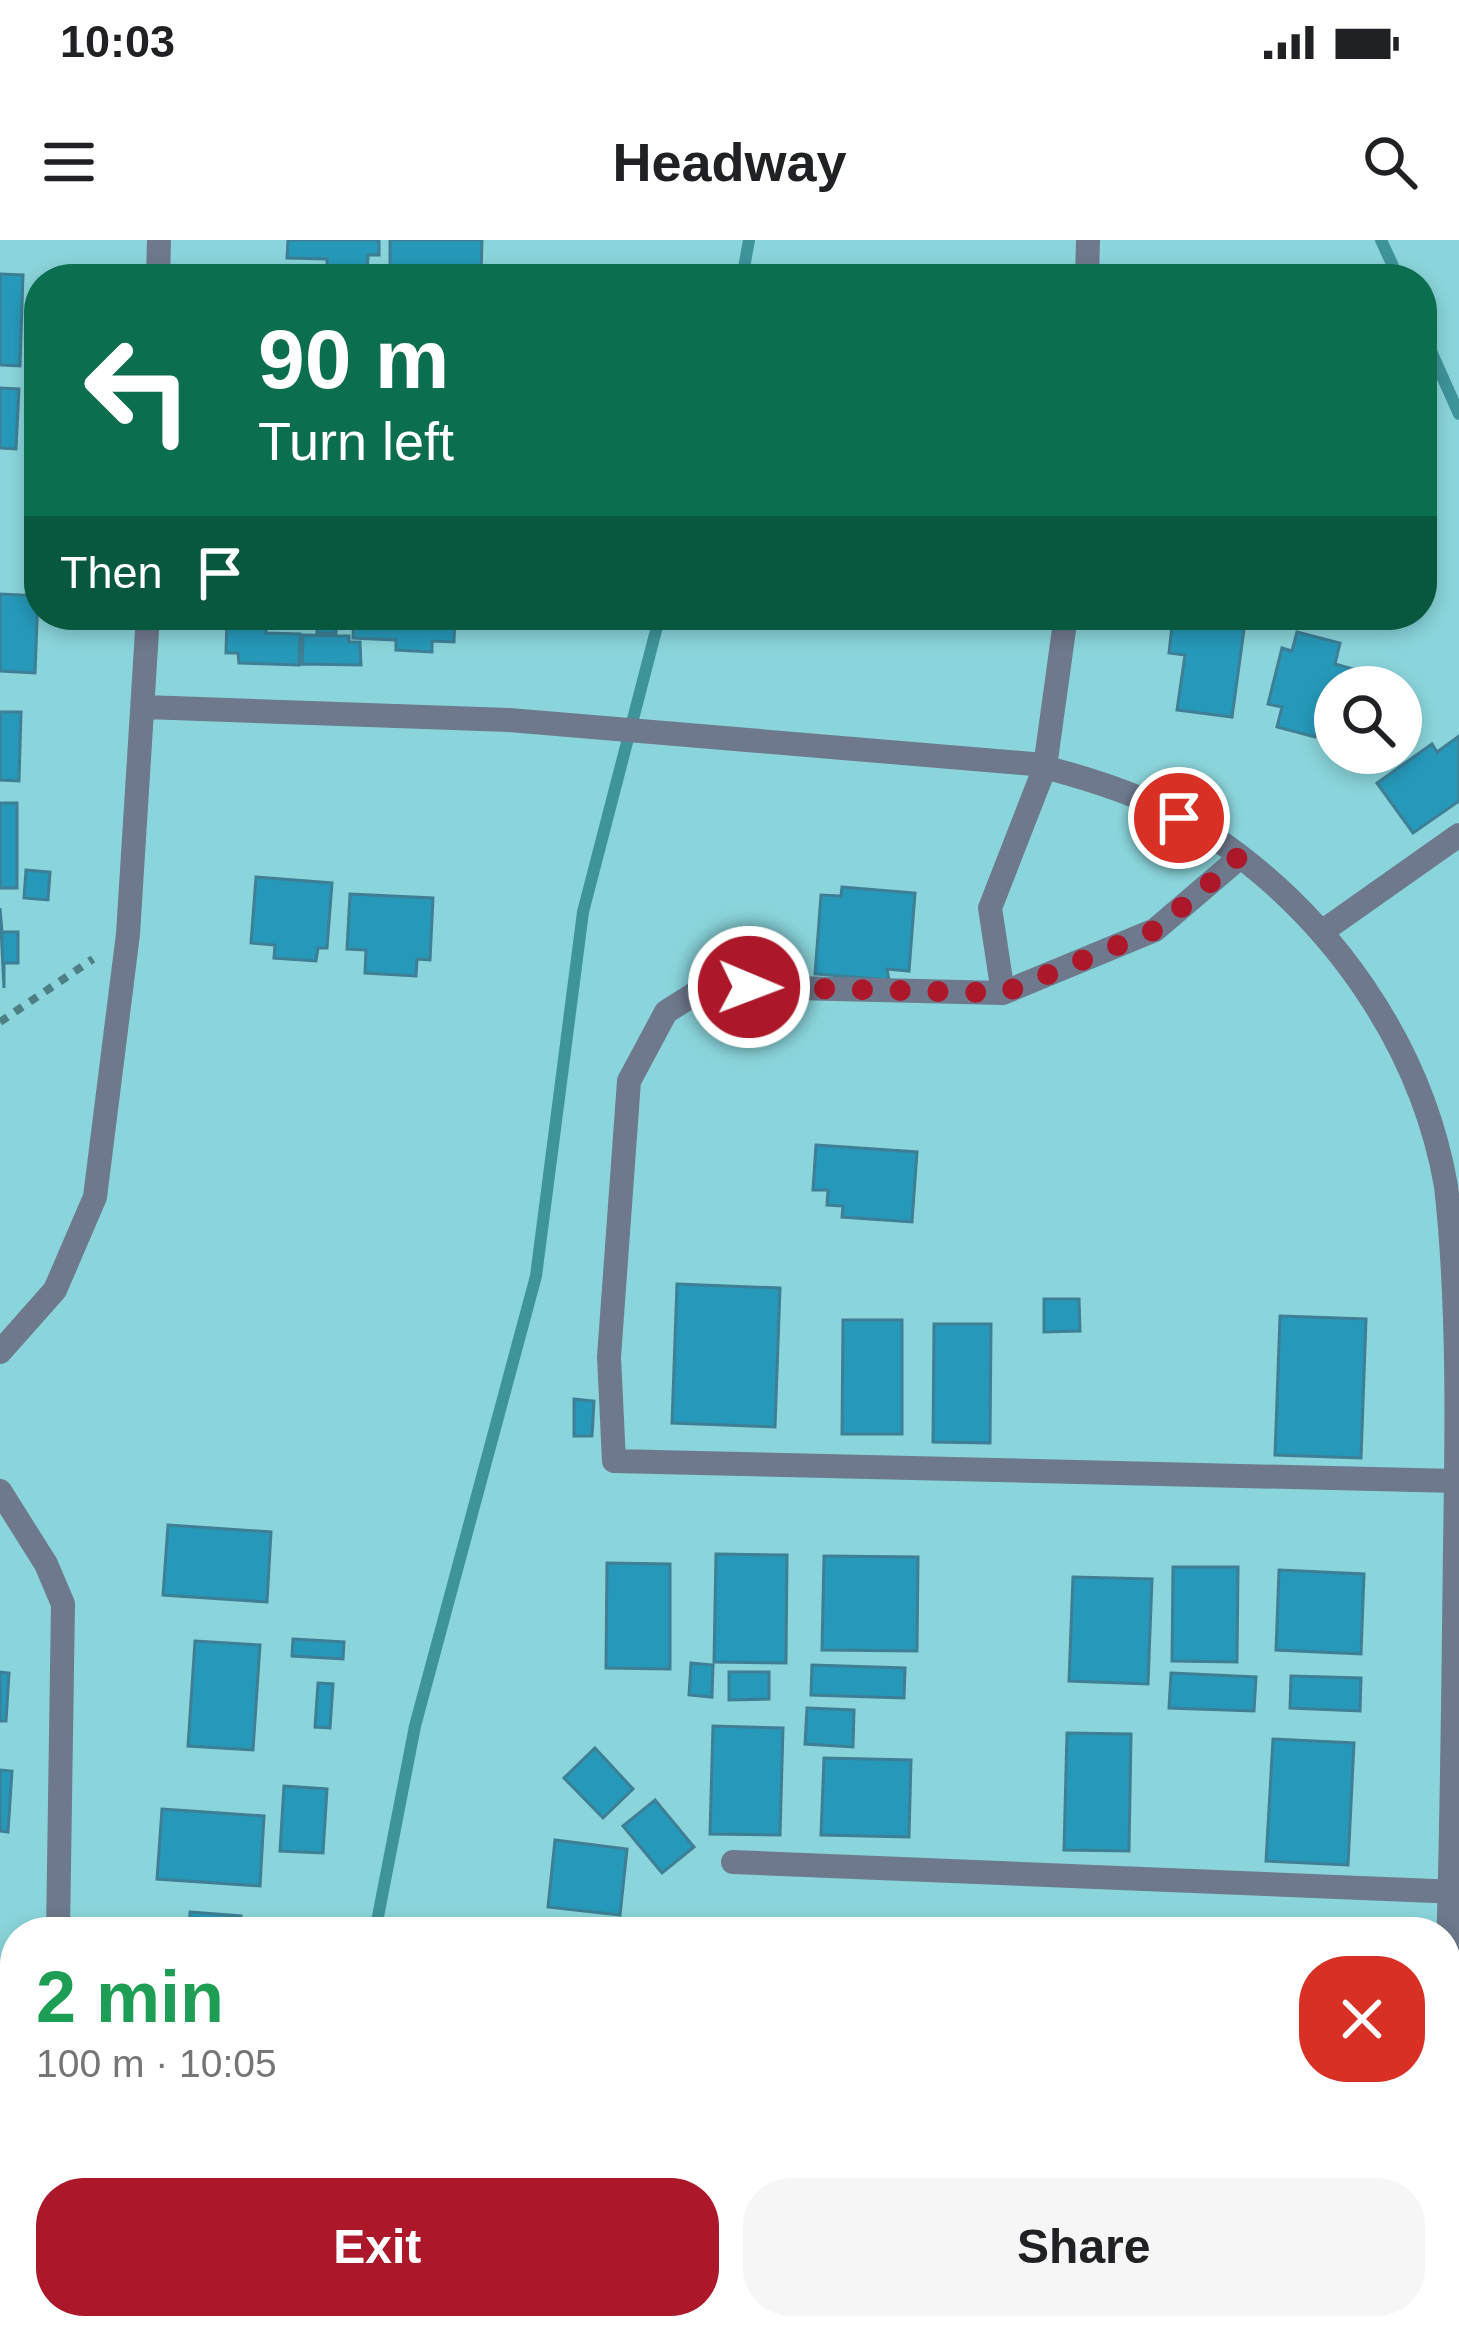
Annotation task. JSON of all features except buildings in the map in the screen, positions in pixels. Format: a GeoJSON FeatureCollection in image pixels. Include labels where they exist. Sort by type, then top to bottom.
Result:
{"type":"FeatureCollection","features":[{"type":"Feature","properties":{"kind":"street"},"geometry":{"type":"LineString","coordinates":[[0,1352],[56,1290],[94,1197],[128,934],[148,630]]}},
{"type":"Feature","properties":{"kind":"street"},"geometry":{"type":"LineString","coordinates":[[1003,993],[990,908],[1046,767],[1064,630]]}},
{"type":"Feature","properties":{"kind":"street"},"geometry":{"type":"LineString","coordinates":[[145,707],[508,721],[1046,767],[1148,802],[1210,835],[1323,931],[1380,1011],[1417,1079],[1447,1191],[1457,1278],[1455,1891],[733,1862]]}},
{"type":"Feature","properties":{"kind":"street"},"geometry":{"type":"LineString","coordinates":[[1323,931],[1459,835]]}},
{"type":"Feature","properties":{"kind":"street"},"geometry":{"type":"LineString","coordinates":[[1238,859],[1155,930],[1003,993],[706,986],[666,1012],[629,1081],[609,1357],[614,1461],[1456,1481]]}},
{"type":"Feature","properties":{"kind":"street"},"geometry":{"type":"LineString","coordinates":[[0,1491],[46,1564],[63,1604],[58,1917]]}},
{"type":"Feature","properties":{"kind":"path"},"geometry":{"type":"LineString","coordinates":[[0,1022],[128,934]]}},
{"type":"Feature","properties":{"kind":"waterway"},"geometry":{"type":"LineString","coordinates":[[745,264],[749,240]]}},
{"type":"Feature","properties":{"kind":"waterway"},"geometry":{"type":"LineString","coordinates":[[1381,240],[1392,264]]}},
{"type":"Feature","properties":{"kind":"waterway"},"geometry":{"type":"LineString","coordinates":[[1437,365],[1459,414]]}},
{"type":"Feature","properties":{"kind":"waterway"},"geometry":{"type":"LineString","coordinates":[[378,1917],[415,1726],[536,1276],[583,912],[656,630]]}},
{"type":"Feature","properties":{"kind":"route"},"geometry":{"type":"LineString","coordinates":[[749,987],[1003,993],[1060,973],[1155,930],[1238,859],[1210,835],[1179,818]]}}]}
